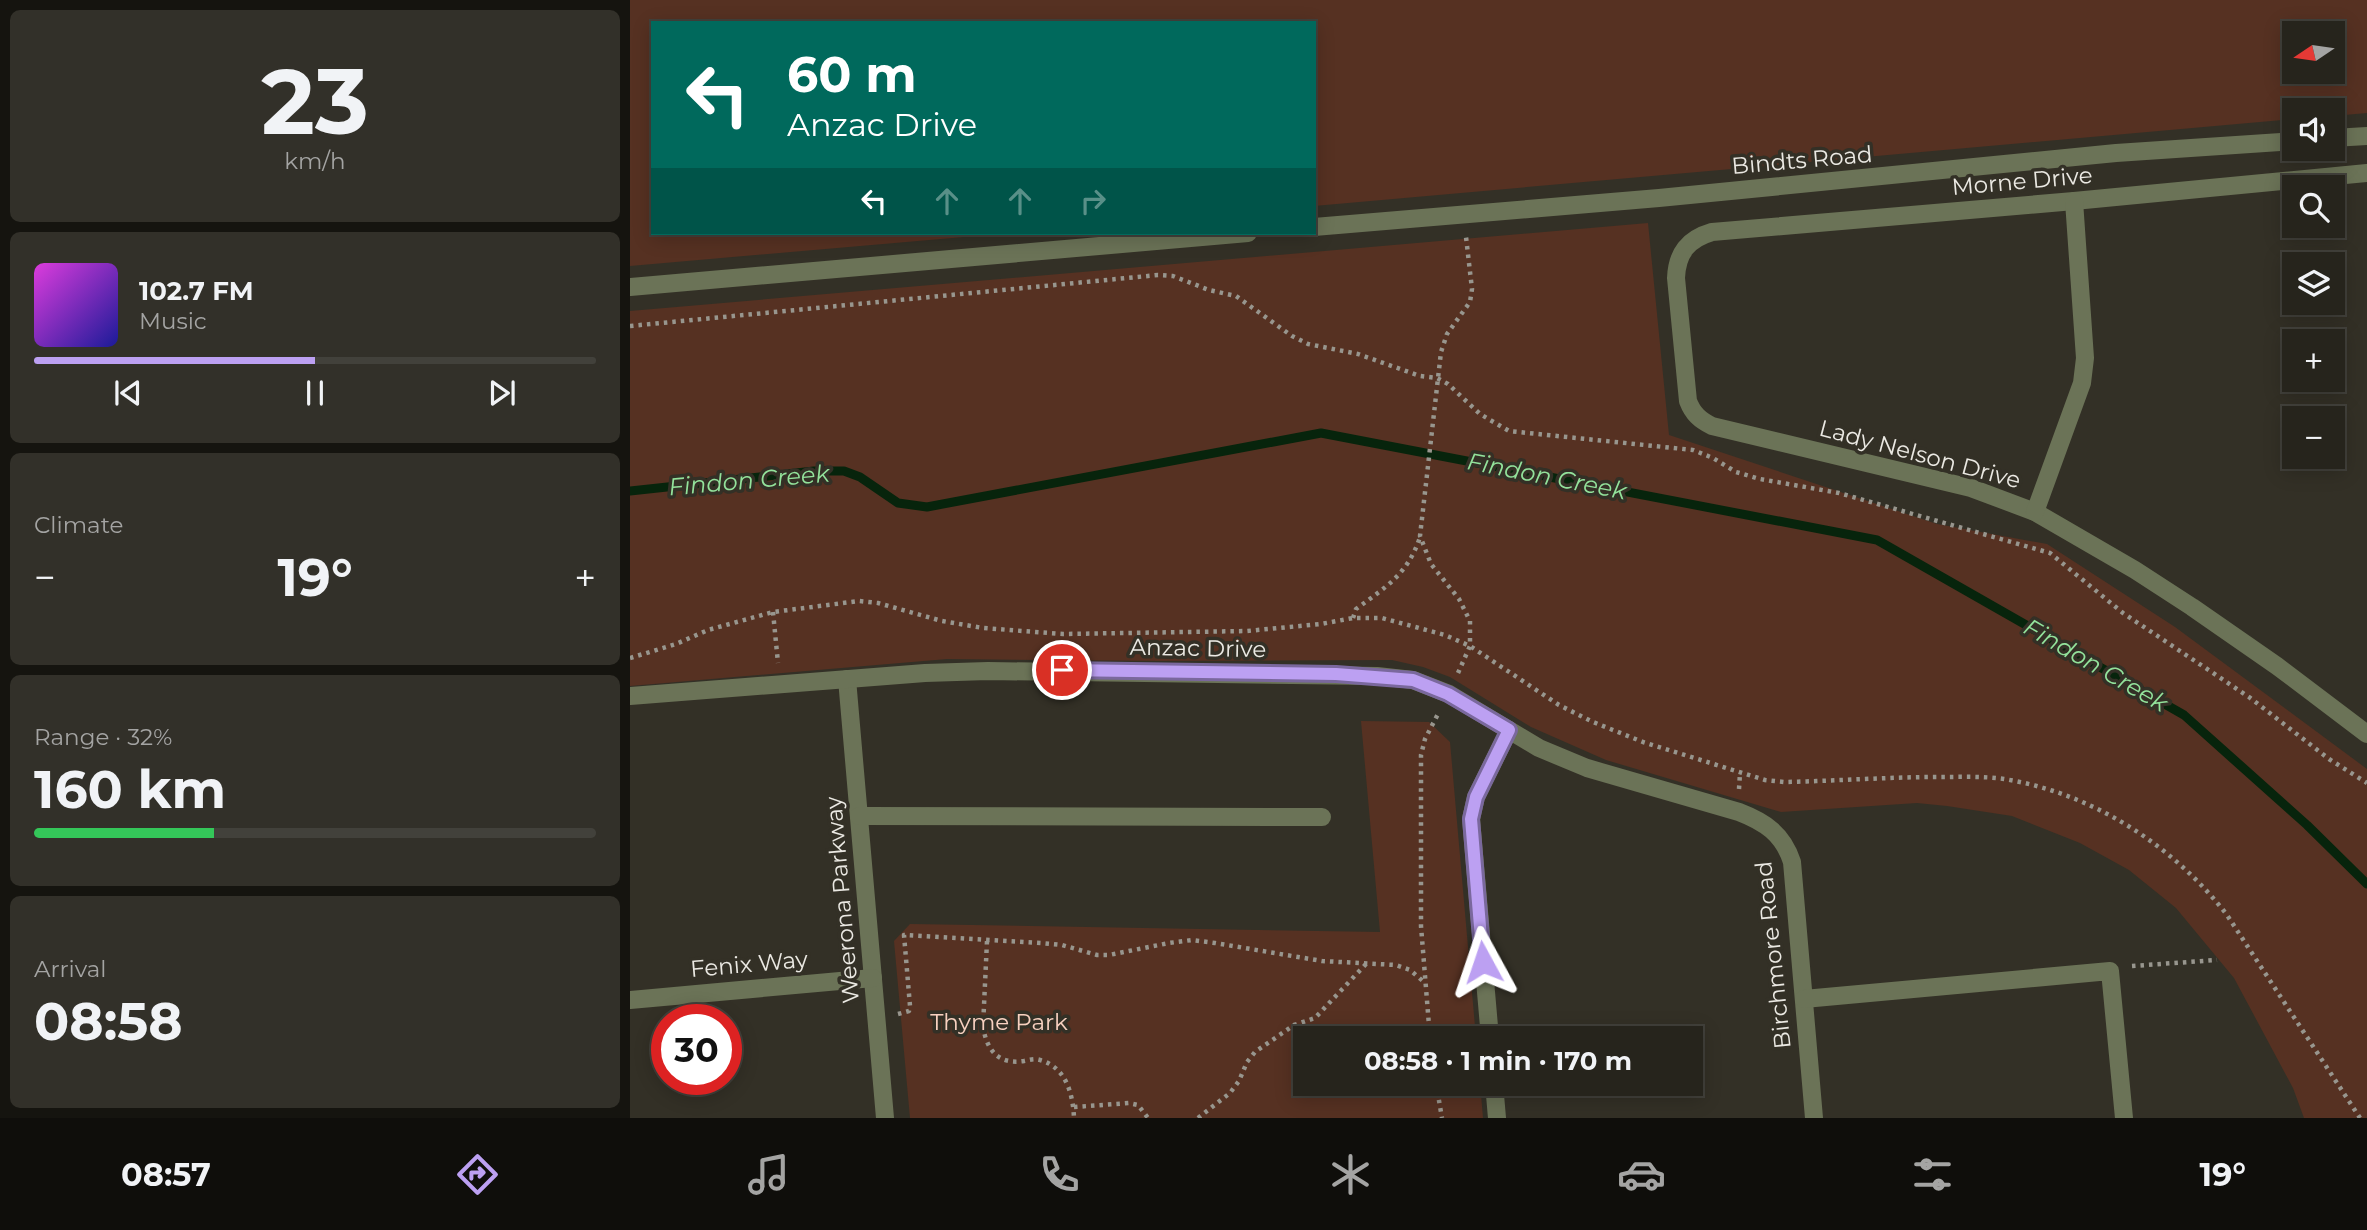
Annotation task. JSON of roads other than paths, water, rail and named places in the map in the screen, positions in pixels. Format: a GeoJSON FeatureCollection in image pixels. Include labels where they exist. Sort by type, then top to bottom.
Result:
{"type":"FeatureCollection","features":[{"type":"Feature","properties":{"kind":"street"},"geometry":{"type":"LineString","coordinates":[[2345,137],[2367,136]]}},
{"type":"Feature","properties":{"kind":"street","name":"Bindts Road"},"geometry":{"type":"LineString","coordinates":[[1316,227],[1955,170],[2116,153],[2282,142]]}},
{"type":"Feature","properties":{"kind":"street","name":"Morne Drive"},"geometry":{"type":"LineString","coordinates":[[1684,248],[1693,240],[1712,232],[2367,173]]}},
{"type":"Feature","properties":{"kind":"street"},"geometry":{"type":"LineString","coordinates":[[2035,512],[2082,383],[2085,358],[2074,201]]}},
{"type":"Feature","properties":{"kind":"street"},"geometry":{"type":"LineString","coordinates":[[630,287],[1225,235]]}},
{"type":"Feature","properties":{"kind":"street","name":"Lady Nelson Drive"},"geometry":{"type":"LineString","coordinates":[[1684,248],[1677,266],[1676,278],[1686,386],[1691,408],[1702,421],[1712,426],[1971,488],[2035,512],[2135,570],[2192,607],[2365,729]]}},
{"type":"Feature","properties":{"kind":"street","name":"Anzac Drive"},"geometry":{"type":"LineString","coordinates":[[630,696],[847,679],[1000,671],[1336,674],[1413,680],[1448,694],[1539,748],[1587,768],[1739,812]]}},
{"type":"Feature","properties":{"kind":"street","name":"Weerona Parkway"},"geometry":{"type":"LineString","coordinates":[[847,679],[885,1118]]}},
{"type":"Feature","properties":{"kind":"street"},"geometry":{"type":"LineString","coordinates":[[1489,1026],[1471,819],[1476,797],[1509,730]]}},
{"type":"Feature","properties":{"kind":"street","name":"Birchmore Road"},"geometry":{"type":"LineString","coordinates":[[1739,812],[1772,828],[1788,850],[1792,862],[1814,1118]]}},
{"type":"Feature","properties":{"kind":"street"},"geometry":{"type":"LineString","coordinates":[[859,816],[1322,817]]}},
{"type":"Feature","properties":{"kind":"street"},"geometry":{"type":"LineString","coordinates":[[1804,999],[2110,971],[2124,1118]]}},
{"type":"Feature","properties":{"kind":"street","name":"Fenix Way"},"geometry":{"type":"LineString","coordinates":[[630,1000],[873,978]]}},
{"type":"Feature","properties":{"kind":"street"},"geometry":{"type":"LineString","coordinates":[[1494,1096],[1497,1118]]}},
{"type":"Feature","properties":{"kind":"waterway","name":"Findon Creek"},"geometry":{"type":"LineString","coordinates":[[630,491],[814,471],[844,471],[860,477],[898,503],[927,507],[1321,433],[1877,540],[2184,715],[2307,825],[2367,884]]}},
{"type":"Feature","properties":{"kind":"park label","name":"Thyme Park"},"geometry":{"type":"Point","coordinates":[999,1022]}}]}
